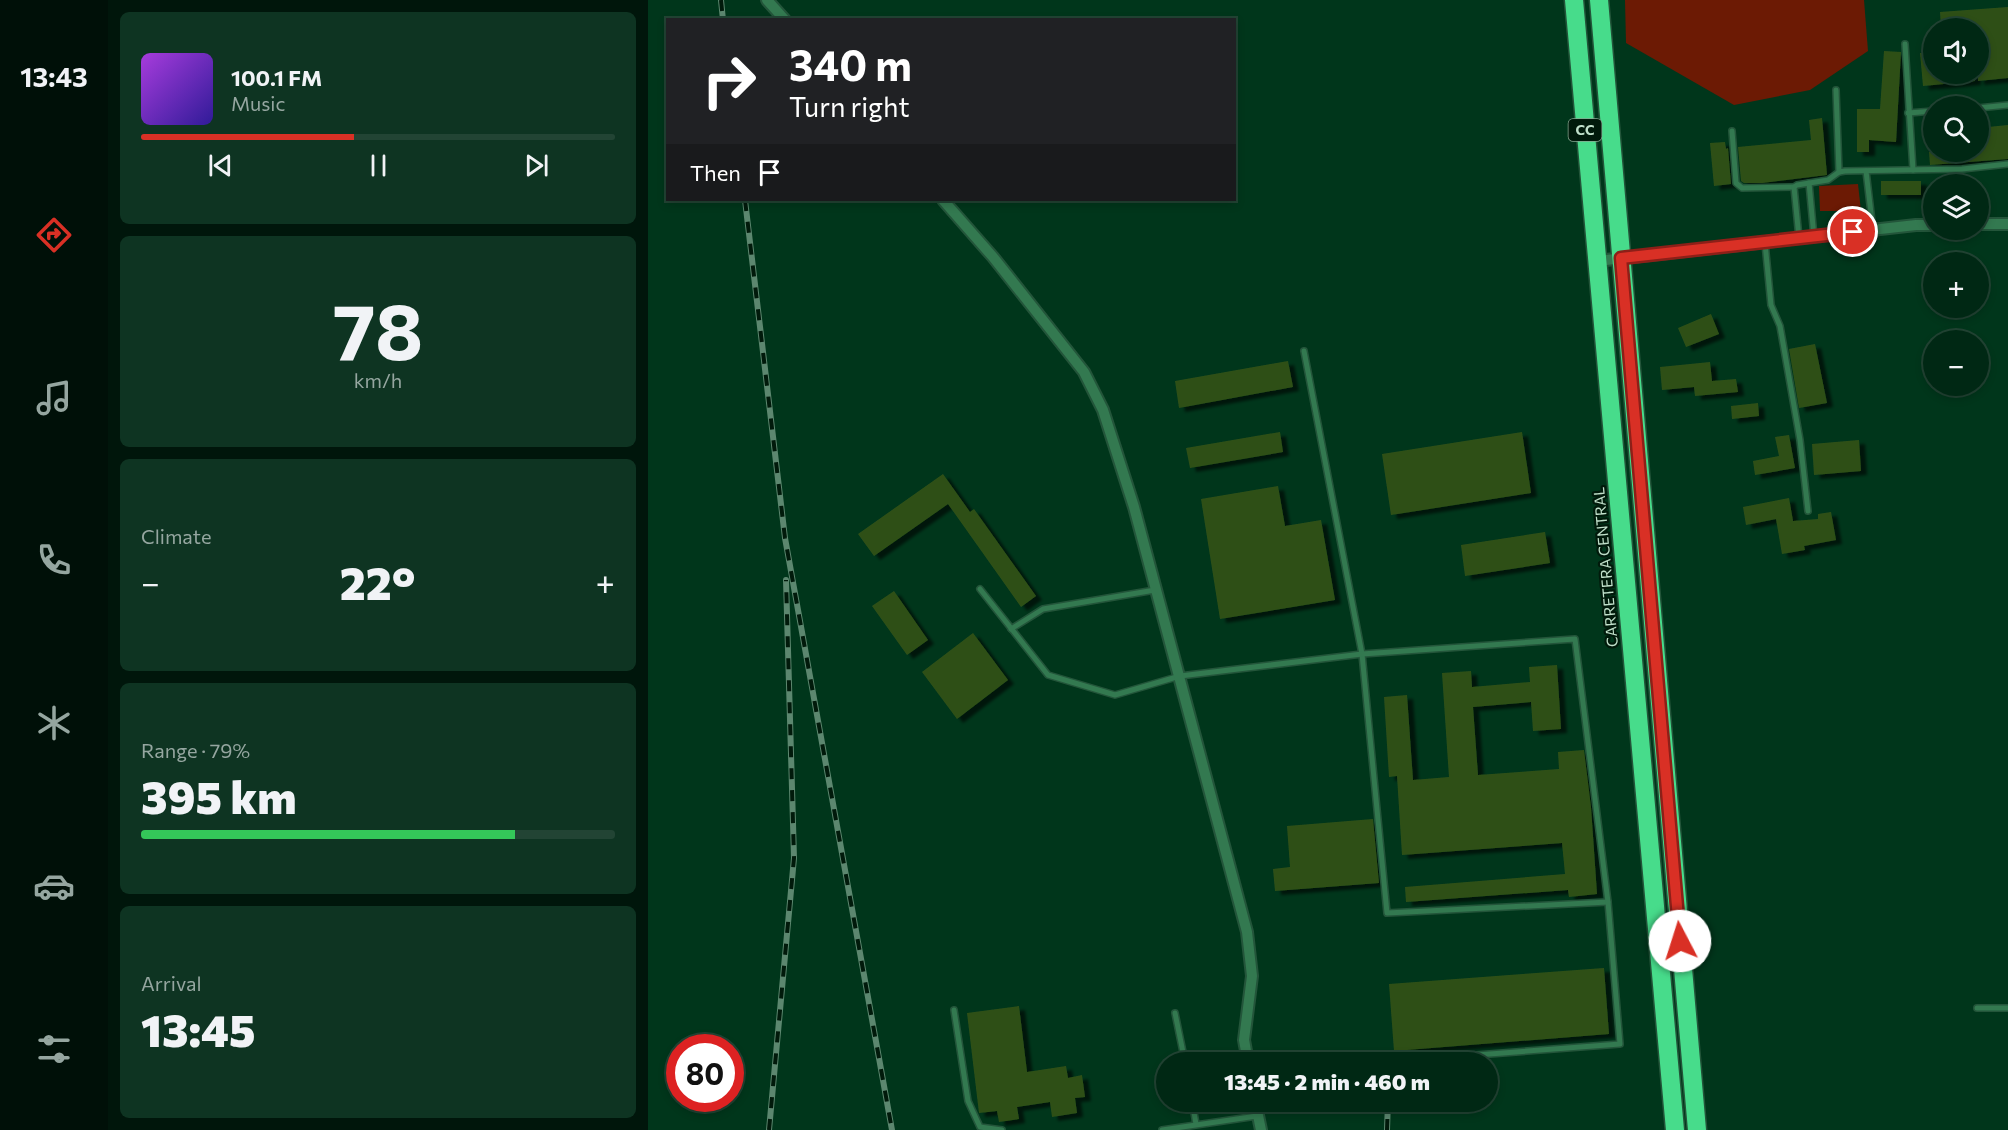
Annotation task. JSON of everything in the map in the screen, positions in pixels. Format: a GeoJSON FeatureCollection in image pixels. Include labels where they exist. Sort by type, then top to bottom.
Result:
{"type":"FeatureCollection","features":[{"type":"Feature","properties":{"kind":"highway","name":"CARRETERA CENTRAL"},"geometry":{"type":"LineString","coordinates":[[1574,0],[1675,1130]]}},
{"type":"Feature","properties":{"kind":"highway","name":"CC"},"geometry":{"type":"LineString","coordinates":[[1599,0],[1697,1130]]}},
{"type":"Feature","properties":{"kind":"street"},"geometry":{"type":"LineString","coordinates":[[767,0],[783,18]]}},
{"type":"Feature","properties":{"kind":"street"},"geometry":{"type":"LineString","coordinates":[[944,201],[993,257],[1084,372],[1103,410],[1134,507],[1157,590],[1247,932],[1251,976],[1244,1040],[1246,1052]]}},
{"type":"Feature","properties":{"kind":"street"},"geometry":{"type":"LineString","coordinates":[[1989,224],[2008,224]]}},
{"type":"Feature","properties":{"kind":"street"},"geometry":{"type":"LineString","coordinates":[[1597,261],[1923,226]]}},
{"type":"Feature","properties":{"kind":"street"},"geometry":{"type":"LineString","coordinates":[[1258,1112],[1261,1130]]}},
{"type":"Feature","properties":{"kind":"lane"},"geometry":{"type":"LineString","coordinates":[[1905,44],[1913,170]]}},
{"type":"Feature","properties":{"kind":"lane"},"geometry":{"type":"LineString","coordinates":[[1836,90],[1839,172]]}},
{"type":"Feature","properties":{"kind":"lane"},"geometry":{"type":"LineString","coordinates":[[1989,107],[2008,105]]}},
{"type":"Feature","properties":{"kind":"lane"},"geometry":{"type":"LineString","coordinates":[[1908,113],[1923,112]]}},
{"type":"Feature","properties":{"kind":"lane"},"geometry":{"type":"LineString","coordinates":[[1732,131],[1736,183],[1742,188],[1794,188],[1797,185],[1828,180],[1839,172],[1962,169],[2008,164]]}},
{"type":"Feature","properties":{"kind":"lane"},"geometry":{"type":"LineString","coordinates":[[1866,171],[1873,230]]}},
{"type":"Feature","properties":{"kind":"lane"},"geometry":{"type":"LineString","coordinates":[[1809,183],[1814,237]]}},
{"type":"Feature","properties":{"kind":"lane"},"geometry":{"type":"LineString","coordinates":[[1794,188],[1799,238]]}},
{"type":"Feature","properties":{"kind":"lane"},"geometry":{"type":"LineString","coordinates":[[1764,243],[1771,305],[1780,326],[1800,440],[1808,511]]}},
{"type":"Feature","properties":{"kind":"lane"},"geometry":{"type":"LineString","coordinates":[[1304,351],[1362,654],[1387,913],[1608,902]]}},
{"type":"Feature","properties":{"kind":"lane"},"geometry":{"type":"LineString","coordinates":[[980,589],[1048,675],[1115,695],[1180,676],[1362,654],[1575,639],[1608,902],[1620,1044],[1498,1053]]}},
{"type":"Feature","properties":{"kind":"lane"},"geometry":{"type":"LineString","coordinates":[[1011,628],[1043,609],[1157,590]]}},
{"type":"Feature","properties":{"kind":"lane"},"geometry":{"type":"LineString","coordinates":[[1977,1008],[2008,1008]]}},
{"type":"Feature","properties":{"kind":"lane"},"geometry":{"type":"LineString","coordinates":[[954,1010],[968,1101],[980,1127],[1002,1130]]}},
{"type":"Feature","properties":{"kind":"lane"},"geometry":{"type":"LineString","coordinates":[[1175,1013],[1183,1052]]}},
{"type":"Feature","properties":{"kind":"lane"},"geometry":{"type":"LineString","coordinates":[[1194,1112],[1196,1124]]}},
{"type":"Feature","properties":{"kind":"lane"},"geometry":{"type":"LineString","coordinates":[[1162,1130],[1259,1116]]}},
{"type":"Feature","properties":{"kind":"shaded area"},"geometry":{"type":"Polygon","coordinates":[[[1625,0],[1864,0],[1868,51],[1810,90],[1734,105],[1626,43],[1625,0]]]}},
{"type":"Feature","properties":{"kind":"shaded area"},"geometry":{"type":"Polygon","coordinates":[[[1858,184],[1861,211],[1820,211],[1819,186],[1858,184]]]}},
{"type":"Feature","properties":{"kind":"building"},"geometry":{"type":"Polygon","coordinates":[[[2008,7],[2008,78],[1989,80],[1989,18],[1940,18],[1940,12],[2008,7]]]}},
{"type":"Feature","properties":{"kind":"building"},"geometry":{"type":"Polygon","coordinates":[[[1884,51],[1901,52],[1896,142],[1869,140],[1869,152],[1857,152],[1857,109],[1880,109],[1884,51]]]}},
{"type":"Feature","properties":{"kind":"building"},"geometry":{"type":"Polygon","coordinates":[[[1920,53],[1923,53],[1923,84],[1944,84],[1923,86],[1920,53]]]}},
{"type":"Feature","properties":{"kind":"building"},"geometry":{"type":"Polygon","coordinates":[[[1822,118],[1827,175],[1762,183],[1741,181],[1738,147],[1811,140],[1809,120],[1822,118]]]}},
{"type":"Feature","properties":{"kind":"building"},"geometry":{"type":"Polygon","coordinates":[[[2008,125],[2008,159],[1989,160],[1989,127],[2008,125]]]}},
{"type":"Feature","properties":{"kind":"building"},"geometry":{"type":"Polygon","coordinates":[[[1725,142],[1726,149],[1728,148],[1731,184],[1714,186],[1710,143],[1725,142]]]}},
{"type":"Feature","properties":{"kind":"building"},"geometry":{"type":"Polygon","coordinates":[[[1930,162],[1969,162],[1930,165],[1930,162]]]}},
{"type":"Feature","properties":{"kind":"building"},"geometry":{"type":"Polygon","coordinates":[[[1881,181],[1921,181],[1921,195],[1881,195],[1881,181]]]}},
{"type":"Feature","properties":{"kind":"building"},"geometry":{"type":"Polygon","coordinates":[[[1711,314],[1719,334],[1686,347],[1678,328],[1711,314]]]}},
{"type":"Feature","properties":{"kind":"building"},"geometry":{"type":"Polygon","coordinates":[[[1815,344],[1827,403],[1799,408],[1789,349],[1815,344]]]}},
{"type":"Feature","properties":{"kind":"building"},"geometry":{"type":"Polygon","coordinates":[[[1288,361],[1293,387],[1179,408],[1175,381],[1288,361]]]}},
{"type":"Feature","properties":{"kind":"building"},"geometry":{"type":"Polygon","coordinates":[[[1710,362],[1712,381],[1736,379],[1738,392],[1695,396],[1694,387],[1662,390],[1660,367],[1710,362]]]}},
{"type":"Feature","properties":{"kind":"building"},"geometry":{"type":"Polygon","coordinates":[[[1758,403],[1759,416],[1732,419],[1731,406],[1758,403]]]}},
{"type":"Feature","properties":{"kind":"building"},"geometry":{"type":"Polygon","coordinates":[[[1280,432],[1283,452],[1190,468],[1186,448],[1280,432]]]}},
{"type":"Feature","properties":{"kind":"building"},"geometry":{"type":"Polygon","coordinates":[[[1522,432],[1531,493],[1391,515],[1382,454],[1522,432]]]}},
{"type":"Feature","properties":{"kind":"building"},"geometry":{"type":"Polygon","coordinates":[[[1789,435],[1795,468],[1755,475],[1753,461],[1779,456],[1775,437],[1789,435]]]}},
{"type":"Feature","properties":{"kind":"building"},"geometry":{"type":"Polygon","coordinates":[[[1859,440],[1861,471],[1814,475],[1812,444],[1859,440]]]}},
{"type":"Feature","properties":{"kind":"building"},"geometry":{"type":"Polygon","coordinates":[[[943,474],[970,512],[974,509],[1036,596],[1021,607],[948,504],[874,556],[858,534],[943,474]]]}},
{"type":"Feature","properties":{"kind":"building"},"geometry":{"type":"Polygon","coordinates":[[[1278,486],[1285,526],[1321,520],[1335,600],[1220,619],[1201,499],[1278,486]]]}},
{"type":"Feature","properties":{"kind":"building"},"geometry":{"type":"Polygon","coordinates":[[[1789,498],[1793,521],[1818,519],[1818,514],[1831,512],[1836,540],[1804,546],[1805,550],[1782,554],[1776,519],[1746,525],[1743,507],[1789,498]]]}},
{"type":"Feature","properties":{"kind":"building"},"geometry":{"type":"Polygon","coordinates":[[[1545,532],[1550,563],[1465,576],[1461,545],[1545,532]]]}},
{"type":"Feature","properties":{"kind":"building"},"geometry":{"type":"Polygon","coordinates":[[[894,591],[928,640],[907,655],[872,606],[894,591]]]}},
{"type":"Feature","properties":{"kind":"building"},"geometry":{"type":"Polygon","coordinates":[[[973,633],[1008,680],[957,719],[922,672],[973,633]]]}},
{"type":"Feature","properties":{"kind":"building"},"geometry":{"type":"Polygon","coordinates":[[[1557,665],[1561,729],[1533,731],[1531,702],[1473,707],[1478,775],[1559,769],[1558,752],[1584,750],[1591,807],[1597,894],[1569,897],[1568,890],[1406,902],[1405,887],[1565,874],[1562,843],[1402,855],[1397,776],[1389,777],[1384,697],[1407,695],[1413,780],[1449,777],[1442,673],[1471,671],[1472,687],[1530,682],[1529,667],[1557,665]]]}},
{"type":"Feature","properties":{"kind":"building"},"geometry":{"type":"Polygon","coordinates":[[[1373,819],[1379,883],[1275,891],[1273,869],[1290,867],[1287,826],[1373,819]]]}},
{"type":"Feature","properties":{"kind":"building"},"geometry":{"type":"Polygon","coordinates":[[[1604,968],[1609,1034],[1394,1051],[1389,984],[1604,968]]]}},
{"type":"Feature","properties":{"kind":"building"},"geometry":{"type":"Polygon","coordinates":[[[1019,1006],[1027,1072],[1066,1066],[1068,1078],[1082,1075],[1085,1097],[1075,1098],[1077,1113],[1052,1117],[1050,1102],[1017,1107],[1019,1119],[999,1122],[997,1111],[979,1113],[967,1013],[1019,1006]]]}},
{"type":"Feature","properties":{"kind":"railway"},"geometry":{"type":"LineString","coordinates":[[721,0],[723,18]]}},
{"type":"Feature","properties":{"kind":"railway"},"geometry":{"type":"LineString","coordinates":[[745,201],[785,538],[892,1130]]}},
{"type":"Feature","properties":{"kind":"railway"},"geometry":{"type":"LineString","coordinates":[[769,1130],[794,858],[786,580]]}},
{"type":"Feature","properties":{"kind":"railway"},"geometry":{"type":"LineString","coordinates":[[1387,1130],[1388,1112]]}},
{"type":"Feature","properties":{"kind":"route"},"geometry":{"type":"LineString","coordinates":[[1680,941],[1621,258],[1853,232]]}}]}
